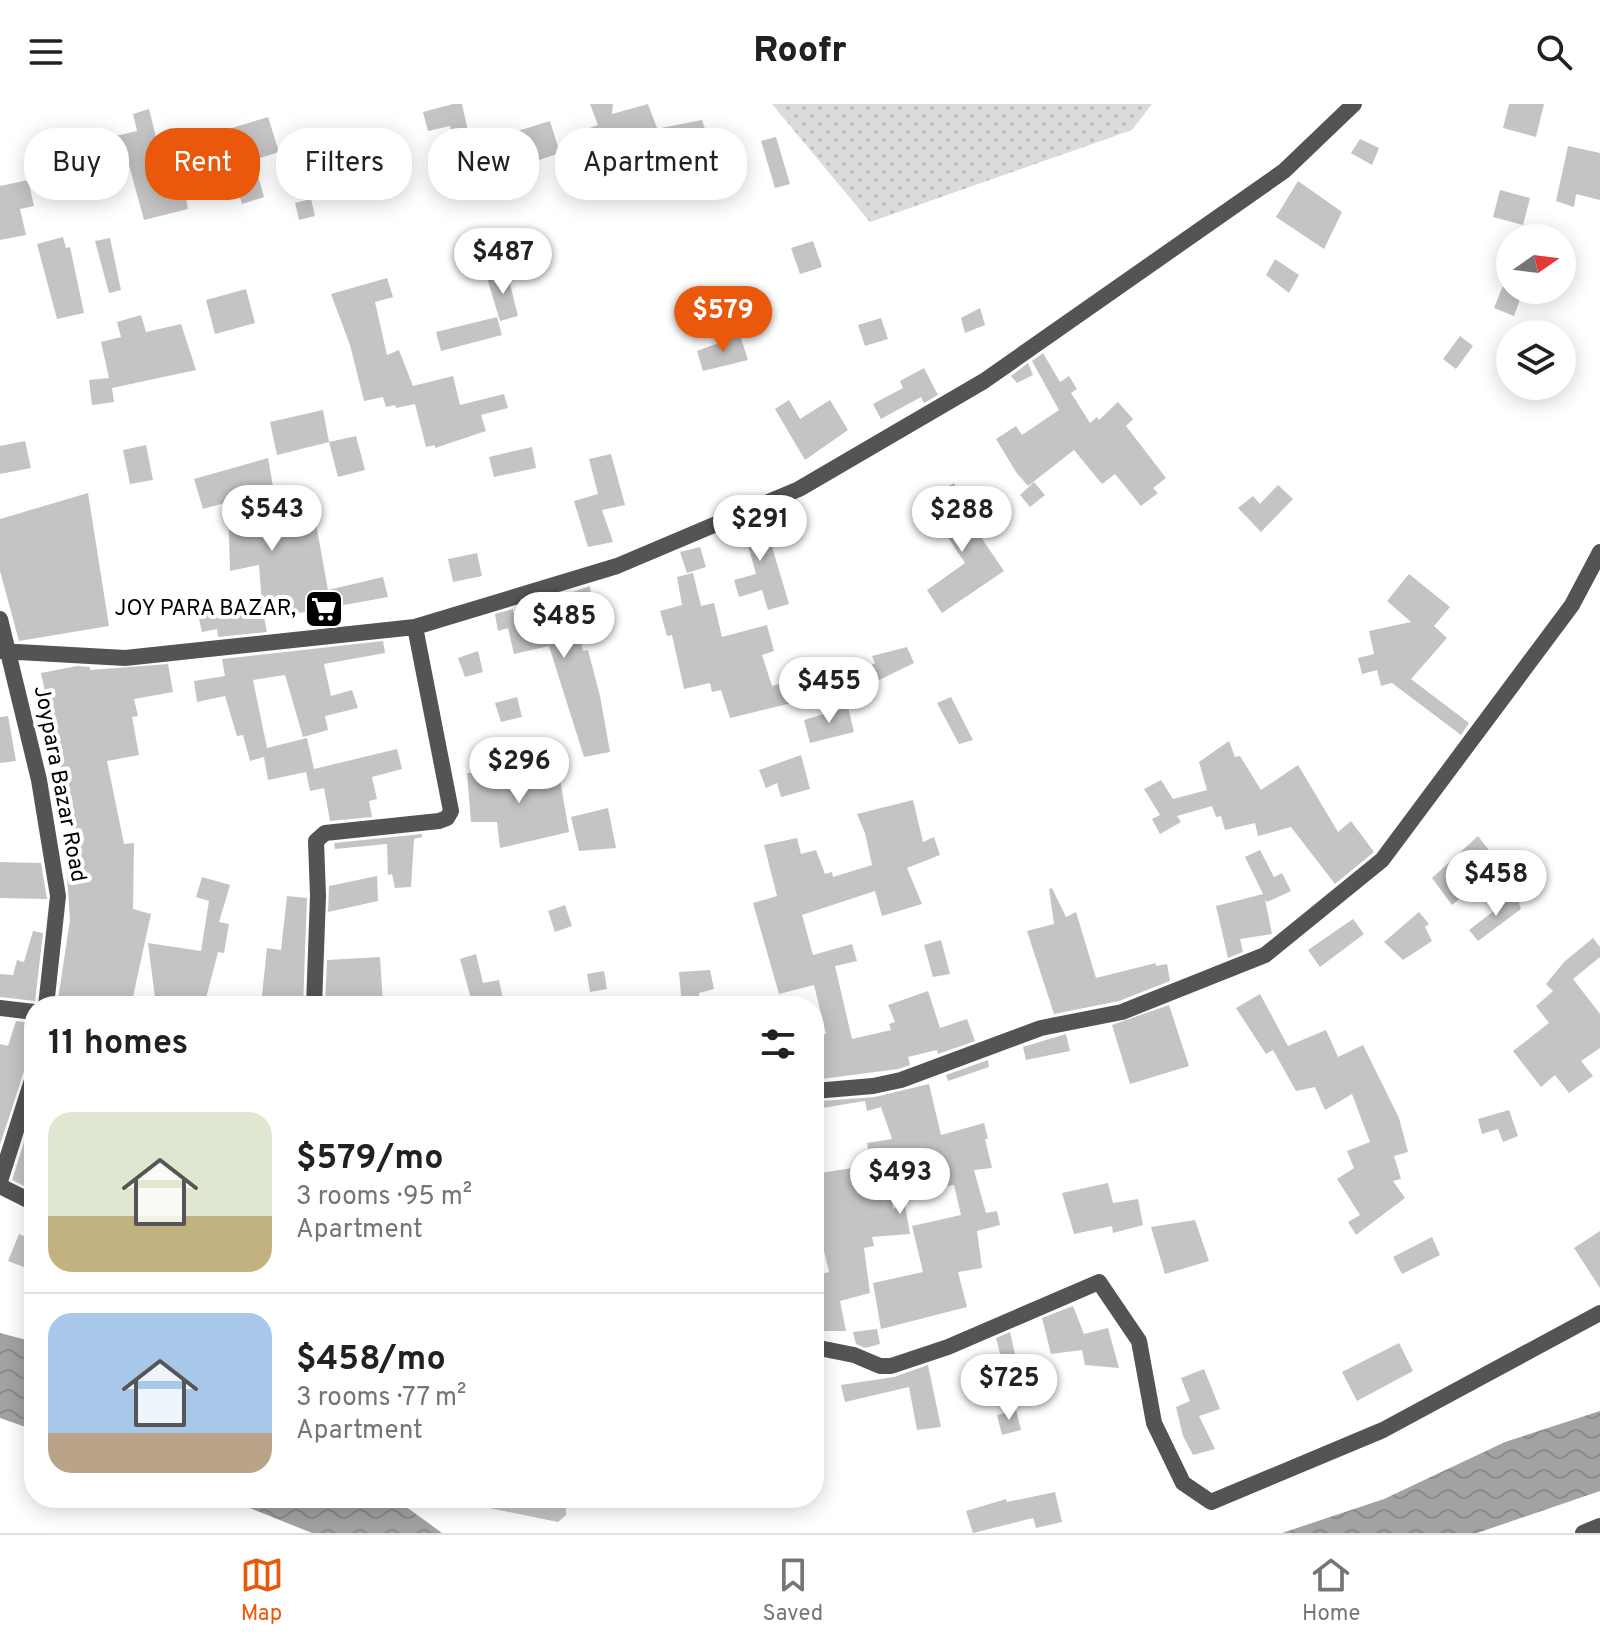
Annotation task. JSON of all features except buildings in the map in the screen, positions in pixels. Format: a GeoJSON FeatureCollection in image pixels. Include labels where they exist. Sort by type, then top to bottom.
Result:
{"type":"FeatureCollection","features":[{"type":"Feature","properties":{"kind":"street"},"geometry":{"type":"LineString","coordinates":[[5,650],[125,658],[415,627],[617,566],[799,489],[984,381],[1284,171],[1354,104]]}},
{"type":"Feature","properties":{"kind":"street"},"geometry":{"type":"LineString","coordinates":[[824,1090],[901,1080],[1041,1028],[1122,1012],[1265,955],[1382,860],[1572,605],[1600,552]]}},
{"type":"Feature","properties":{"kind":"street","name":"Joypara Bazar Road"},"geometry":{"type":"LineString","coordinates":[[0,619],[5,650],[39,780],[58,896],[47,996]]}},
{"type":"Feature","properties":{"kind":"street"},"geometry":{"type":"LineString","coordinates":[[314,996],[318,896],[316,841],[325,833],[439,821],[447,818],[451,811],[415,627]]}},
{"type":"Feature","properties":{"kind":"street"},"geometry":{"type":"LineString","coordinates":[[0,1008],[24,1011]]}},
{"type":"Feature","properties":{"kind":"street"},"geometry":{"type":"LineString","coordinates":[[24,1106],[0,1184],[24,1197]]}},
{"type":"Feature","properties":{"kind":"street"},"geometry":{"type":"LineString","coordinates":[[824,1349],[854,1355],[880,1366],[891,1366],[948,1347],[1099,1282],[1139,1341],[1154,1423],[1183,1483],[1211,1502],[1383,1430],[1600,1313]]}},
{"type":"Feature","properties":{"kind":"street"},"geometry":{"type":"LineString","coordinates":[[1583,1533],[1600,1526]]}},
{"type":"Feature","properties":{"kind":"shaded area"},"geometry":{"type":"Polygon","coordinates":[[[772,104],[1152,104],[1132,130],[870,222],[772,104]]]}},
{"type":"Feature","properties":{"kind":"water"},"geometry":{"type":"Polygon","coordinates":[[[0,1333],[24,1339],[24,1426],[0,1418],[0,1333]]]}},
{"type":"Feature","properties":{"kind":"water"},"geometry":{"type":"Polygon","coordinates":[[[1600,1411],[1600,1491],[1477,1533],[1282,1533],[1384,1499],[1505,1442],[1600,1411]]]}},
{"type":"Feature","properties":{"kind":"water"},"geometry":{"type":"Polygon","coordinates":[[[250,1508],[408,1508],[442,1533],[312,1533],[250,1508]]]}},
{"type":"Feature","properties":{"kind":"place","name":"JOY PARA BAZAR,"},"geometry":{"type":"Point","coordinates":[324,609]}}]}
